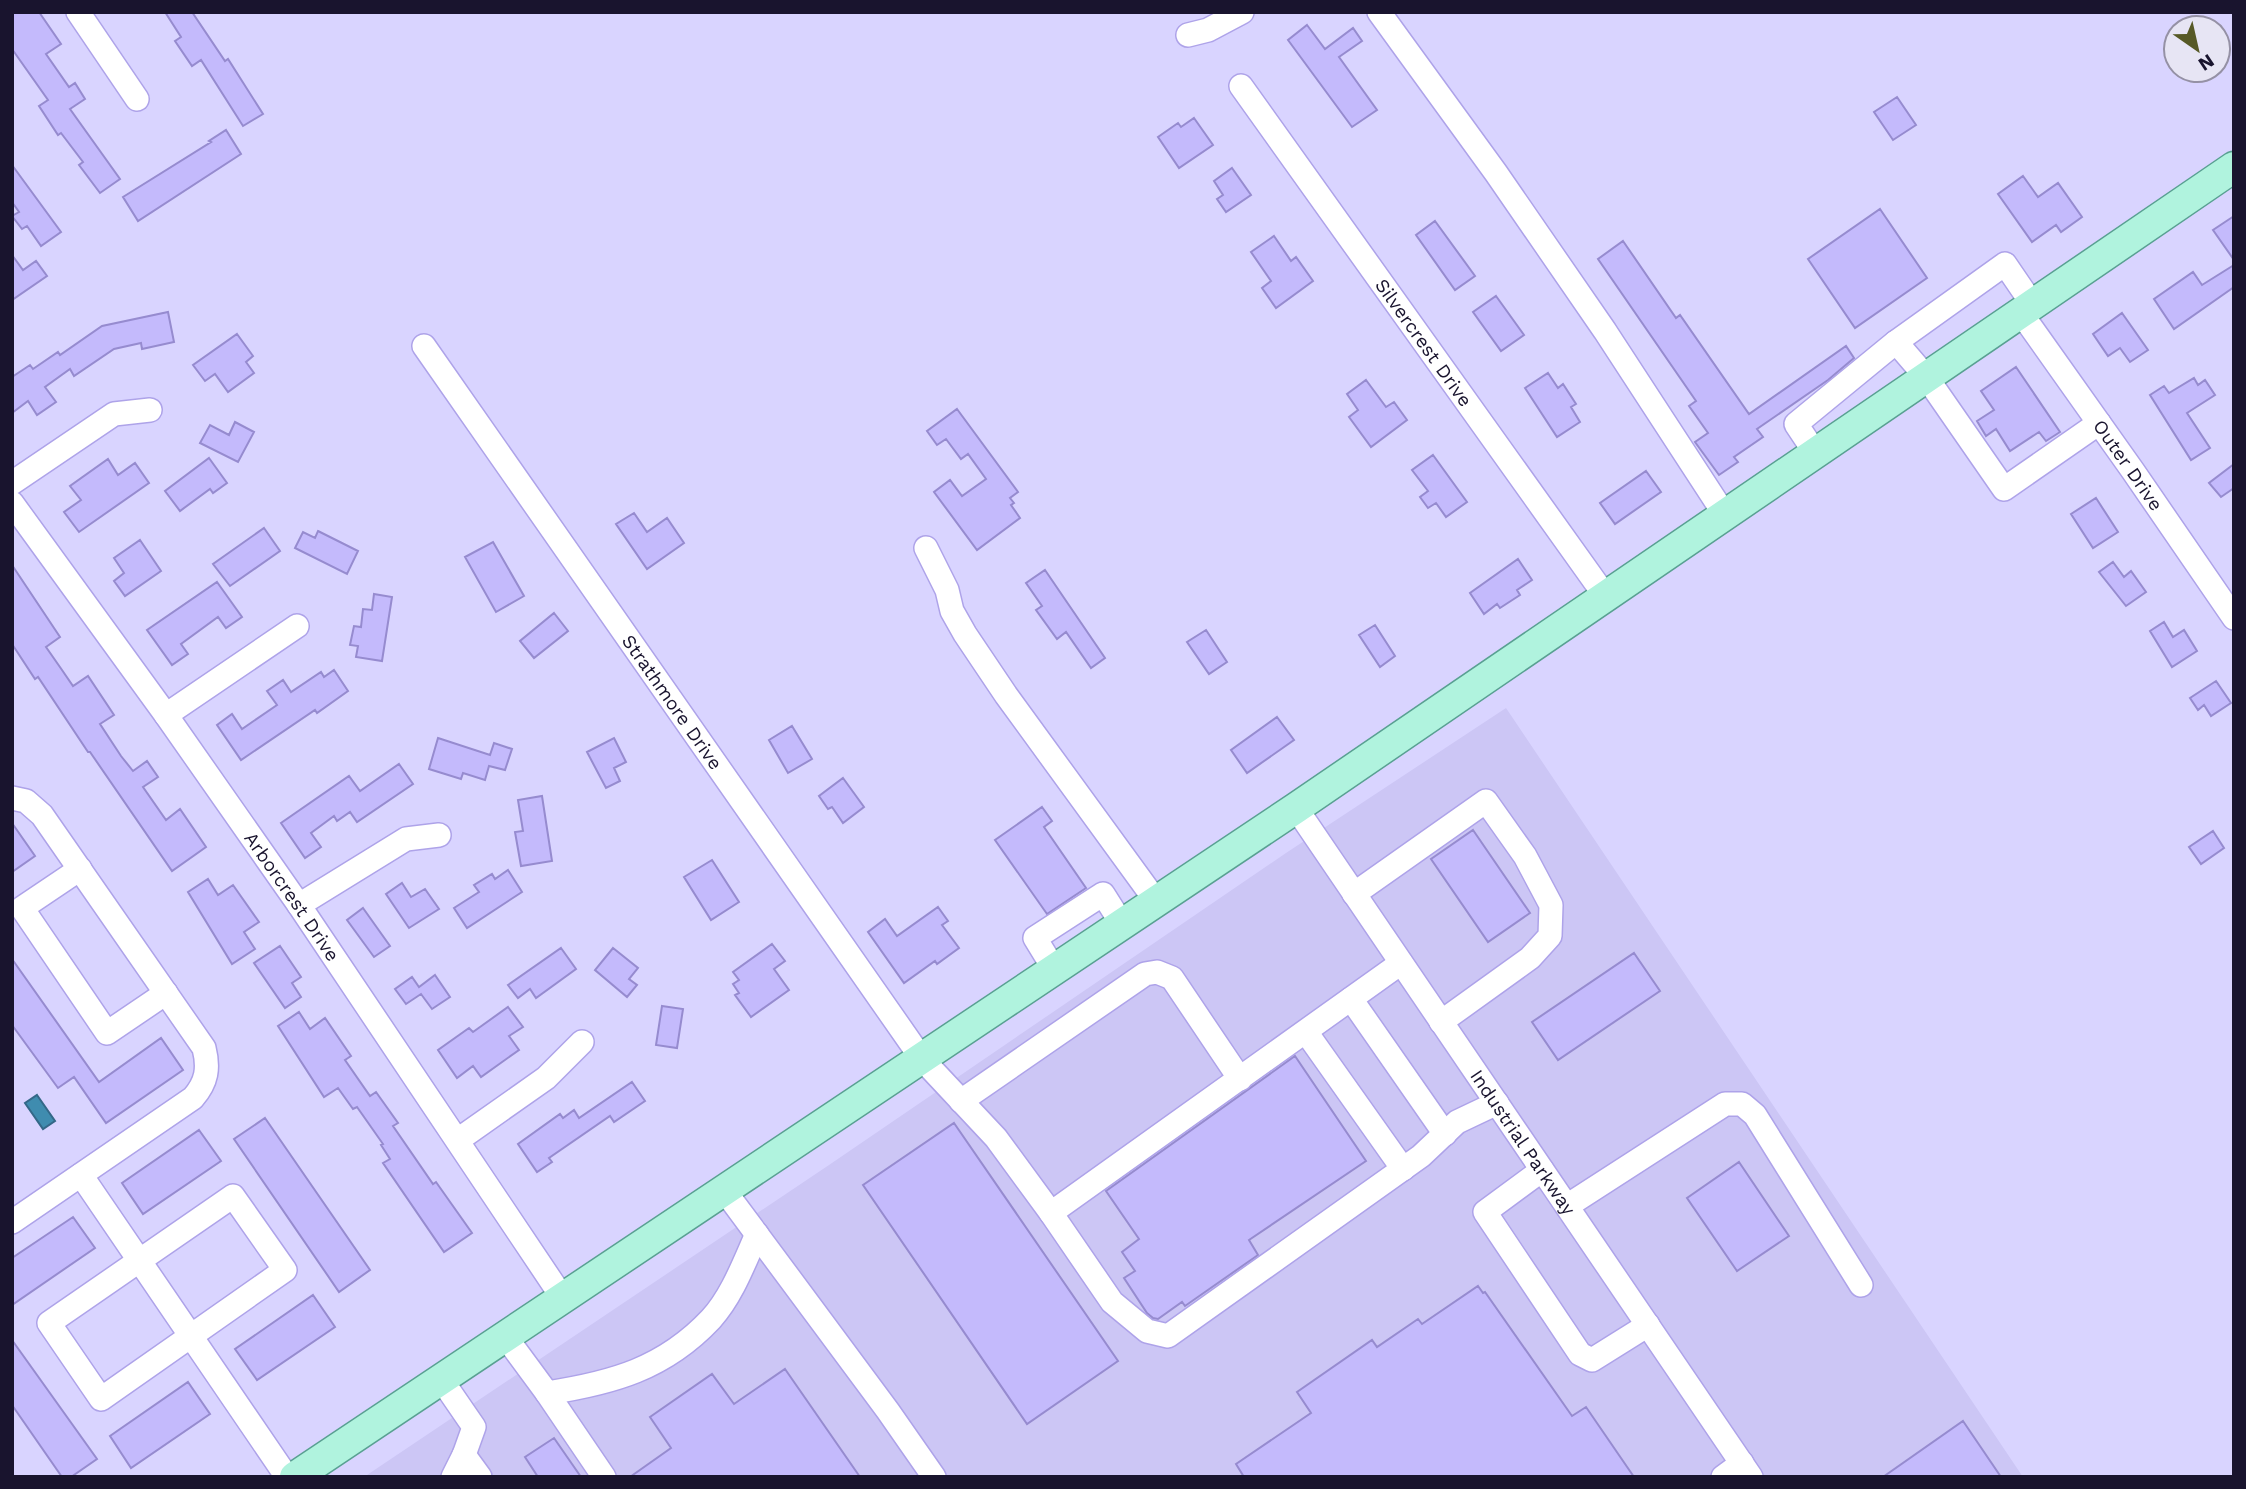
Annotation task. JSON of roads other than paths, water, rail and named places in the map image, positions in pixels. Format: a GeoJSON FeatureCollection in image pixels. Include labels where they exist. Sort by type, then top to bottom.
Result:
{"type":"FeatureCollection","features":[{"type":"Feature","properties":{"kind":"main road"},"geometry":{"type":"LineString","coordinates":[[295,1477],[1296,808],[2234,167]]}},
{"type":"Feature","properties":{"kind":"street"},"geometry":{"type":"LineString","coordinates":[[78,12],[136,99]]}},
{"type":"Feature","properties":{"kind":"street"},"geometry":{"type":"LineString","coordinates":[[1188,35],[1208,30],[1242,12]]}},
{"type":"Feature","properties":{"kind":"street"},"geometry":{"type":"LineString","coordinates":[[1379,12],[1496,173],[1605,331],[1726,515]]}},
{"type":"Feature","properties":{"kind":"street","name":"Silvercrest Drive"},"geometry":{"type":"LineString","coordinates":[[1241,86],[1606,597]]}},
{"type":"Feature","properties":{"kind":"street","name":"Outer Drive"},"geometry":{"type":"LineString","coordinates":[[1896,342],[2005,264],[2027,309],[2099,423],[2234,618]]}},
{"type":"Feature","properties":{"kind":"street"},"geometry":{"type":"LineString","coordinates":[[1816,454],[1796,424],[1896,342],[1927,378],[2004,489],[2099,423]]}},
{"type":"Feature","properties":{"kind":"street","name":"Strathmore Drive"},"geometry":{"type":"LineString","coordinates":[[424,346],[922,1059],[996,1138],[1112,1302],[1147,1331],[1168,1336],[1421,1156],[1457,1122],[1497,1103]]}},
{"type":"Feature","properties":{"kind":"street"},"geometry":{"type":"LineString","coordinates":[[12,482],[114,414],[150,410]]}},
{"type":"Feature","properties":{"kind":"street","name":"Arborcrest Drive"},"geometry":{"type":"LineString","coordinates":[[12,503],[166,715],[299,905],[562,1297]]}},
{"type":"Feature","properties":{"kind":"street"},"geometry":{"type":"LineString","coordinates":[[926,548],[947,590],[952,611],[965,634],[1006,695],[1156,901]]}},
{"type":"Feature","properties":{"kind":"street"},"geometry":{"type":"LineString","coordinates":[[166,715],[297,626]]}},
{"type":"Feature","properties":{"kind":"street"},"geometry":{"type":"LineString","coordinates":[[12,798],[34,806],[204,1048],[207,1062],[202,1087],[193,1098],[12,1222]]}},
{"type":"Feature","properties":{"kind":"street"},"geometry":{"type":"LineString","coordinates":[[1354,894],[1486,801],[1525,856],[1551,905],[1550,936],[1530,958],[1441,1022]]}},
{"type":"Feature","properties":{"kind":"street","name":"Industrial Parkway"},"geometry":{"type":"LineString","coordinates":[[1296,808],[1746,1470]]}},
{"type":"Feature","properties":{"kind":"street"},"geometry":{"type":"LineString","coordinates":[[299,905],[406,839],[439,835]]}},
{"type":"Feature","properties":{"kind":"street"},"geometry":{"type":"LineString","coordinates":[[80,869],[22,908],[107,1033],[166,993]]}},
{"type":"Feature","properties":{"kind":"street"},"geometry":{"type":"LineString","coordinates":[[1051,1213],[1401,963]]}},
{"type":"Feature","properties":{"kind":"street"},"geometry":{"type":"LineString","coordinates":[[961,1101],[1145,974],[1157,972],[1172,978],[1240,1079]]}},
{"type":"Feature","properties":{"kind":"street"},"geometry":{"type":"LineString","coordinates":[[1351,999],[1445,1134]]}},
{"type":"Feature","properties":{"kind":"street"},"geometry":{"type":"LineString","coordinates":[[1306,1032],[1403,1169]]}},
{"type":"Feature","properties":{"kind":"street"},"geometry":{"type":"LineString","coordinates":[[458,1140],[546,1077],[582,1042]]}},
{"type":"Feature","properties":{"kind":"street"},"geometry":{"type":"LineString","coordinates":[[1567,1206],[1724,1104],[1742,1104],[1755,1115],[1861,1285]]}},
{"type":"Feature","properties":{"kind":"street"},"geometry":{"type":"LineString","coordinates":[[1542,1170],[1485,1212],[1580,1354],[1592,1360],[1648,1325]]}},
{"type":"Feature","properties":{"kind":"street"},"geometry":{"type":"LineString","coordinates":[[81,1175],[287,1477]]}},
{"type":"Feature","properties":{"kind":"street"},"geometry":{"type":"LineString","coordinates":[[724,1190],[934,1477]]}},
{"type":"Feature","properties":{"kind":"street"},"geometry":{"type":"LineString","coordinates":[[233,1196],[285,1270],[101,1399],[49,1323],[139,1260],[233,1196]]}},
{"type":"Feature","properties":{"kind":"street"},"geometry":{"type":"LineString","coordinates":[[547,1393],[587,1387],[627,1376],[660,1360],[688,1340],[712,1318],[735,1283],[757,1234]]}},
{"type":"Feature","properties":{"kind":"street"},"geometry":{"type":"LineString","coordinates":[[505,1336],[604,1477]]}},
{"type":"Feature","properties":{"kind":"street"},"geometry":{"type":"LineString","coordinates":[[441,1379],[474,1427],[453,1477]]}},
{"type":"Feature","properties":{"kind":"street"},"geometry":{"type":"LineString","coordinates":[[464,1455],[480,1477]]}},
{"type":"Feature","properties":{"kind":"street"},"geometry":{"type":"LineString","coordinates":[[1723,1477],[1746,1470]]}},
{"type":"Feature","properties":{"kind":"water"},"geometry":{"type":"Polygon","coordinates":[[[37,1095],[55,1121],[43,1129],[25,1103],[37,1095]]]}}]}
